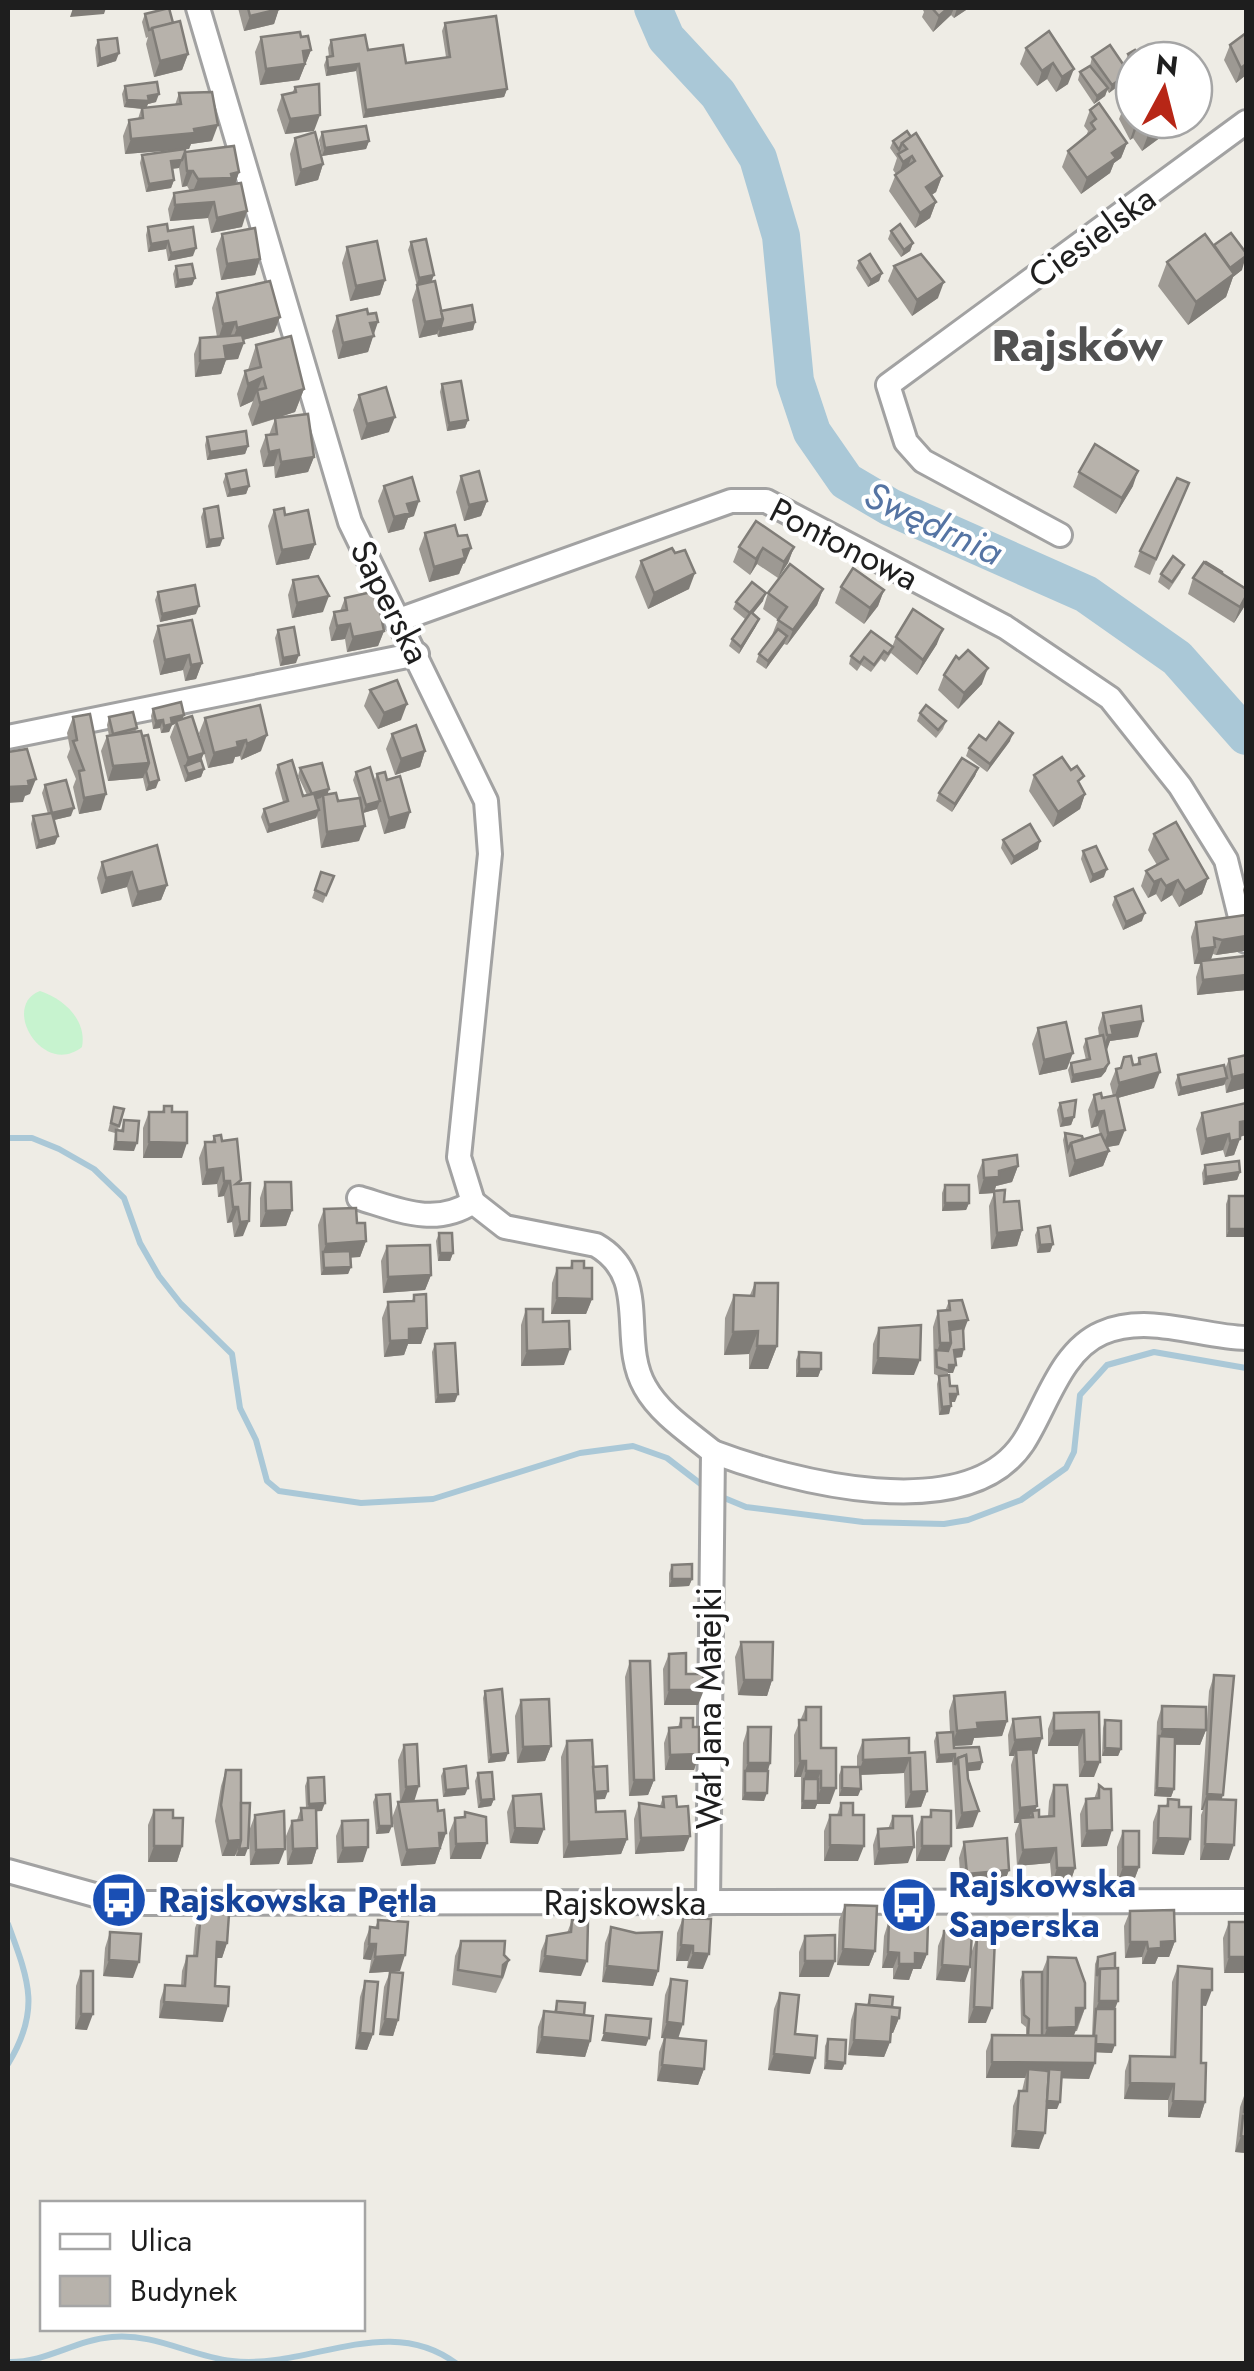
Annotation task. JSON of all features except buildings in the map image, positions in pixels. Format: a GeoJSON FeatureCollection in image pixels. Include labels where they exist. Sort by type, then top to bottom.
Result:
{"type":"FeatureCollection","features":[{"type":"Feature","properties":{"kind":"street","name":"Saperska"},"geometry":{"type":"LineString","coordinates":[[198,8],[350,522],[476,778],[491,825],[459,1158],[473,1202]]}},
{"type":"Feature","properties":{"kind":"street","name":"Ciesielska"},"geometry":{"type":"LineString","coordinates":[[1060,535],[923,461],[906,442],[888,385],[1246,122]]}},
{"type":"Feature","properties":{"kind":"street","name":"Pontonowa"},"geometry":{"type":"LineString","coordinates":[[396,621],[730,501],[754,498],[1005,627],[1110,698],[1180,786],[1226,860],[1246,941]]}},
{"type":"Feature","properties":{"kind":"street"},"geometry":{"type":"LineString","coordinates":[[8,737],[418,654]]}},
{"type":"Feature","properties":{"kind":"street"},"geometry":{"type":"LineString","coordinates":[[359,1198],[437,1217],[455,1214],[473,1202],[505,1227],[583,1240],[609,1252],[626,1274],[632,1298],[636,1368],[658,1406],[712,1462],[818,1484],[882,1490],[944,1487],[977,1480],[1003,1466],[1022,1445],[1064,1369],[1101,1333],[1129,1326],[1159,1326],[1246,1338]]}},
{"type":"Feature","properties":{"kind":"street","name":"Wał Jana Matejki"},"geometry":{"type":"LineString","coordinates":[[708,1903],[712,1462]]}},
{"type":"Feature","properties":{"kind":"street","name":"Rajskowska"},"geometry":{"type":"LineString","coordinates":[[8,1871],[102,1897],[144,1903],[1246,1901]]}},
{"type":"Feature","properties":{"kind":"green space"},"geometry":{"type":"Polygon","coordinates":[[[40,991],[72,1012],[81,1028],[82,1047],[67,1054],[53,1053],[31,1036],[24,1010],[29,999],[40,991]]]}},
{"type":"Feature","properties":{"kind":"waterway","name":"Swędrnia"},"geometry":{"type":"LineString","coordinates":[[653,8],[666,38],[718,94],[758,158],[781,236],[795,381],[812,432],[846,481],[890,507],[1086,594],[1177,658],[1246,736]]}},
{"type":"Feature","properties":{"kind":"waterway"},"geometry":{"type":"LineString","coordinates":[[8,1138],[32,1138],[59,1149],[94,1169],[124,1198],[140,1243],[159,1276],[181,1304],[232,1354],[240,1408],[256,1440],[267,1481],[279,1491],[361,1503],[433,1499],[580,1453],[633,1446],[667,1458],[706,1488]]}},
{"type":"Feature","properties":{"kind":"waterway"},"geometry":{"type":"LineString","coordinates":[[717,1495],[746,1507],[863,1522],[944,1524],[968,1520],[1021,1500],[1066,1468],[1074,1452],[1080,1395],[1107,1365],[1154,1352],[1246,1368]]}},
{"type":"Feature","properties":{"kind":"waterway"},"geometry":{"type":"LineString","coordinates":[[8,1924],[22,1962],[28,1995],[25,2027],[8,2064]]}},
{"type":"Feature","properties":{"kind":"waterway"},"geometry":{"type":"LineString","coordinates":[[8,2362],[35,2359],[98,2339],[128,2337],[232,2361],[261,2362],[347,2346],[403,2342],[431,2349],[457,2364]]}},
{"type":"Feature","properties":{"kind":"place","name":"Rajskowska Pętla"},"geometry":{"type":"Point","coordinates":[119,1900]}},
{"type":"Feature","properties":{"kind":"place","name":"Rajskowska Saperska"},"geometry":{"type":"Point","coordinates":[909,1905]}},
{"type":"Feature","properties":{"kind":"district","name":"Rajsków"},"geometry":{"type":"Point","coordinates":[1077,345]}}]}
